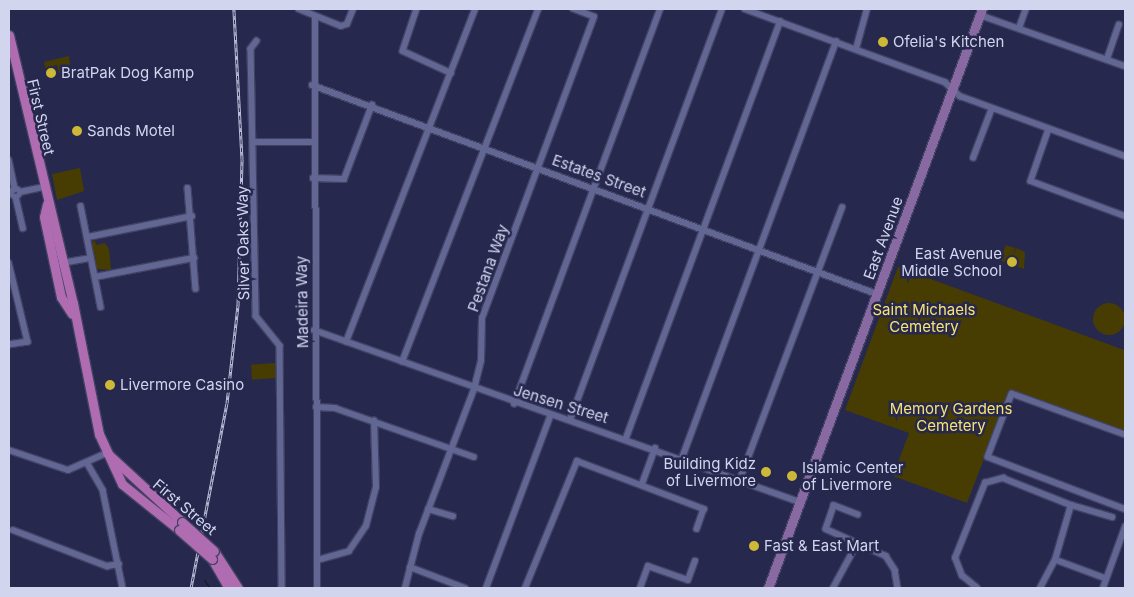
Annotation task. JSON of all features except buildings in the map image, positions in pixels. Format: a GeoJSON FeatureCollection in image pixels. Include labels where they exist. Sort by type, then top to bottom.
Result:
{"type":"FeatureCollection","features":[{"type":"Feature","properties":{"kind":"main road","name":"East Avenue"},"geometry":{"type":"LineString","coordinates":[[768,588],[981,12]]}},
{"type":"Feature","properties":{"kind":"main road","name":"First Street"},"geometry":{"type":"LineString","coordinates":[[9,35],[47,204],[44,217],[59,264],[63,306],[72,314],[94,419],[107,453],[122,484],[180,526],[213,555],[238,588]]}},
{"type":"Feature","properties":{"kind":"main road","name":"First Street"},"geometry":{"type":"LineString","coordinates":[[213,555],[229,588]]}},
{"type":"Feature","properties":{"kind":"street"},"geometry":{"type":"LineString","coordinates":[[299,9],[341,26],[348,24],[354,9]]}},
{"type":"Feature","properties":{"kind":"street"},"geometry":{"type":"LineString","coordinates":[[416,9],[403,51],[451,73]]}},
{"type":"Feature","properties":{"kind":"street"},"geometry":{"type":"LineString","coordinates":[[346,342],[428,126],[451,73],[475,9]]}},
{"type":"Feature","properties":{"kind":"street"},"geometry":{"type":"LineString","coordinates":[[402,362],[538,9]]}},
{"type":"Feature","properties":{"kind":"street","name":"Pestana Way"},"geometry":{"type":"LineString","coordinates":[[405,588],[428,509],[474,390],[481,361],[482,318],[594,16],[572,9]]}},
{"type":"Feature","properties":{"kind":"street"},"geometry":{"type":"LineString","coordinates":[[514,404],[660,9]]}},
{"type":"Feature","properties":{"kind":"street"},"geometry":{"type":"LineString","coordinates":[[570,420],[722,9]]}},
{"type":"Feature","properties":{"kind":"street"},"geometry":{"type":"LineString","coordinates":[[745,9],[856,49],[952,88],[960,96],[1125,156]]}},
{"type":"Feature","properties":{"kind":"street"},"geometry":{"type":"LineString","coordinates":[[856,49],[867,9]]}},
{"type":"Feature","properties":{"kind":"street"},"geometry":{"type":"LineString","coordinates":[[1019,28],[1026,9]]}},
{"type":"Feature","properties":{"kind":"street"},"geometry":{"type":"LineString","coordinates":[[981,12],[1019,28],[1125,66]]}},
{"type":"Feature","properties":{"kind":"street","name":"Madeira Way"},"geometry":{"type":"LineString","coordinates":[[315,16],[312,142],[318,588]]}},
{"type":"Feature","properties":{"kind":"street"},"geometry":{"type":"LineString","coordinates":[[626,438],[780,22]]}},
{"type":"Feature","properties":{"kind":"street"},"geometry":{"type":"LineString","coordinates":[[1108,59],[1119,25]]}},
{"type":"Feature","properties":{"kind":"street","name":"Silver Oaks Way"},"geometry":{"type":"LineString","coordinates":[[258,41],[251,49],[256,316],[280,346],[282,588]]}},
{"type":"Feature","properties":{"kind":"street"},"geometry":{"type":"LineString","coordinates":[[682,458],[836,42]]}},
{"type":"Feature","properties":{"kind":"street","name":"Estates Street"},"geometry":{"type":"LineString","coordinates":[[312,85],[484,146],[758,251],[877,294]]}},
{"type":"Feature","properties":{"kind":"street"},"geometry":{"type":"LineString","coordinates":[[313,178],[344,179],[372,105]]}},
{"type":"Feature","properties":{"kind":"street"},"geometry":{"type":"LineString","coordinates":[[973,158],[992,108]]}},
{"type":"Feature","properties":{"kind":"street"},"geometry":{"type":"LineString","coordinates":[[1050,129],[1031,181],[1125,216]]}},
{"type":"Feature","properties":{"kind":"street"},"geometry":{"type":"LineString","coordinates":[[254,142],[312,142]]}},
{"type":"Feature","properties":{"kind":"street"},"geometry":{"type":"LineString","coordinates":[[9,160],[23,228]]}},
{"type":"Feature","properties":{"kind":"street"},"geometry":{"type":"LineString","coordinates":[[15,193],[43,188]]}},
{"type":"Feature","properties":{"kind":"street"},"geometry":{"type":"LineString","coordinates":[[188,188],[192,216],[196,289]]}},
{"type":"Feature","properties":{"kind":"street"},"geometry":{"type":"LineString","coordinates":[[81,206],[101,307]]}},
{"type":"Feature","properties":{"kind":"street"},"geometry":{"type":"LineString","coordinates":[[740,479],[842,207]]}},
{"type":"Feature","properties":{"kind":"street"},"geometry":{"type":"LineString","coordinates":[[88,237],[192,216]]}},
{"type":"Feature","properties":{"kind":"street"},"geometry":{"type":"LineString","coordinates":[[59,264],[91,258]]}},
{"type":"Feature","properties":{"kind":"street"},"geometry":{"type":"LineString","coordinates":[[95,276],[194,258]]}},
{"type":"Feature","properties":{"kind":"street"},"geometry":{"type":"LineString","coordinates":[[9,263],[28,342],[9,345]]}},
{"type":"Feature","properties":{"kind":"street","name":"Jensen Street"},"geometry":{"type":"LineString","coordinates":[[314,330],[550,417],[570,420],[626,438],[800,502]]}},
{"type":"Feature","properties":{"kind":"street"},"geometry":{"type":"LineString","coordinates":[[1125,435],[1012,394],[988,458],[1125,509]]}},
{"type":"Feature","properties":{"kind":"street"},"geometry":{"type":"LineString","coordinates":[[316,407],[335,408],[474,457]]}},
{"type":"Feature","properties":{"kind":"street"},"geometry":{"type":"LineString","coordinates":[[486,588],[550,417]]}},
{"type":"Feature","properties":{"kind":"street"},"geometry":{"type":"LineString","coordinates":[[318,560],[349,551],[366,526],[376,487],[374,422]]}},
{"type":"Feature","properties":{"kind":"street"},"geometry":{"type":"LineString","coordinates":[[642,484],[655,448]]}},
{"type":"Feature","properties":{"kind":"street"},"geometry":{"type":"LineString","coordinates":[[9,450],[62,469],[88,464],[107,453]]}},
{"type":"Feature","properties":{"kind":"street"},"geometry":{"type":"LineString","coordinates":[[525,588],[576,460],[642,484],[704,510],[697,530]]}},
{"type":"Feature","properties":{"kind":"street"},"geometry":{"type":"LineString","coordinates":[[88,464],[103,490],[123,588]]}},
{"type":"Feature","properties":{"kind":"street"},"geometry":{"type":"LineString","coordinates":[[977,588],[962,576],[956,558],[985,483],[1003,478],[1071,505],[1112,517]]}},
{"type":"Feature","properties":{"kind":"street"},"geometry":{"type":"LineString","coordinates":[[1040,588],[1055,560],[1071,505]]}},
{"type":"Feature","properties":{"kind":"street"},"geometry":{"type":"LineString","coordinates":[[858,514],[834,506],[826,529],[886,556],[895,570],[898,588]]}},
{"type":"Feature","properties":{"kind":"street"},"geometry":{"type":"LineString","coordinates":[[428,509],[453,516]]}},
{"type":"Feature","properties":{"kind":"street"},"geometry":{"type":"LineString","coordinates":[[1103,588],[1125,527]]}},
{"type":"Feature","properties":{"kind":"street"},"geometry":{"type":"LineString","coordinates":[[13,530],[107,566],[119,564]]}},
{"type":"Feature","properties":{"kind":"street"},"geometry":{"type":"LineString","coordinates":[[833,588],[858,542]]}},
{"type":"Feature","properties":{"kind":"street"},"geometry":{"type":"LineString","coordinates":[[1055,560],[1106,579]]}},
{"type":"Feature","properties":{"kind":"street"},"geometry":{"type":"LineString","coordinates":[[640,588],[648,566],[688,580],[695,561]]}},
{"type":"Feature","properties":{"kind":"street"},"geometry":{"type":"LineString","coordinates":[[410,567],[465,588]]}},
{"type":"Feature","properties":{"kind":"green space"},"geometry":{"type":"Polygon","coordinates":[[[69,56],[71,73],[60,76],[57,65],[45,68],[44,62],[69,56]]]}},
{"type":"Feature","properties":{"kind":"green space"},"geometry":{"type":"Polygon","coordinates":[[[80,168],[84,191],[57,200],[52,174],[80,168]]]}},
{"type":"Feature","properties":{"kind":"green space"},"geometry":{"type":"Polygon","coordinates":[[[95,240],[96,245],[105,243],[109,249],[111,270],[97,269],[91,243],[95,240]]]}},
{"type":"Feature","properties":{"kind":"green space"},"geometry":{"type":"Polygon","coordinates":[[[1006,245],[1015,248],[1013,256],[1016,248],[1025,252],[1024,269],[999,260],[1006,245]]]}},
{"type":"Feature","properties":{"kind":"green space"},"geometry":{"type":"Polygon","coordinates":[[[898,267],[1124,350],[1125,434],[1010,391],[967,503],[893,476],[909,433],[845,410],[898,267]]]}},
{"type":"Feature","properties":{"kind":"green space"},"geometry":{"type":"Polygon","coordinates":[[[1109,303],[1115,304],[1120,308],[1124,313],[1124,325],[1120,330],[1115,334],[1109,335],[1103,334],[1098,330],[1094,325],[1093,319],[1094,313],[1098,308],[1103,304],[1109,303]]]}},
{"type":"Feature","properties":{"kind":"green space"},"geometry":{"type":"Polygon","coordinates":[[[275,363],[276,378],[252,380],[251,365],[275,363]]]}},
{"type":"Feature","properties":{"kind":"waterway"},"geometry":{"type":"LineString","coordinates":[[204,580],[210,588]]}},
{"type":"Feature","properties":{"kind":"railway"},"geometry":{"type":"LineString","coordinates":[[191,588],[227,403],[238,305],[242,159],[234,9]]}},
{"type":"Feature","properties":{"kind":"place","name":"Ofelia's Kitchen"},"geometry":{"type":"Point","coordinates":[883,42]}},
{"type":"Feature","properties":{"kind":"place","name":"BratPak Dog Kamp"},"geometry":{"type":"Point","coordinates":[51,73]}},
{"type":"Feature","properties":{"kind":"place","name":"Sands Motel"},"geometry":{"type":"Point","coordinates":[77,131]}},
{"type":"Feature","properties":{"kind":"place","name":"East Avenue Middle School"},"geometry":{"type":"Point","coordinates":[1012,262]}},
{"type":"Feature","properties":{"kind":"place","name":"Livermore Casino"},"geometry":{"type":"Point","coordinates":[110,385]}},
{"type":"Feature","properties":{"kind":"place","name":"Building Kidz of Livermore"},"geometry":{"type":"Point","coordinates":[766,472]}},
{"type":"Feature","properties":{"kind":"place","name":"Islamic Center of Livermore"},"geometry":{"type":"Point","coordinates":[792,476]}},
{"type":"Feature","properties":{"kind":"place","name":"Fast & East Mart"},"geometry":{"type":"Point","coordinates":[754,546]}},
{"type":"Feature","properties":{"kind":"park label","name":"Saint Michaels Cemetery"},"geometry":{"type":"Point","coordinates":[924,318]}},
{"type":"Feature","properties":{"kind":"park label","name":"Memory Gardens Cemetery"},"geometry":{"type":"Point","coordinates":[951,416]}}]}
